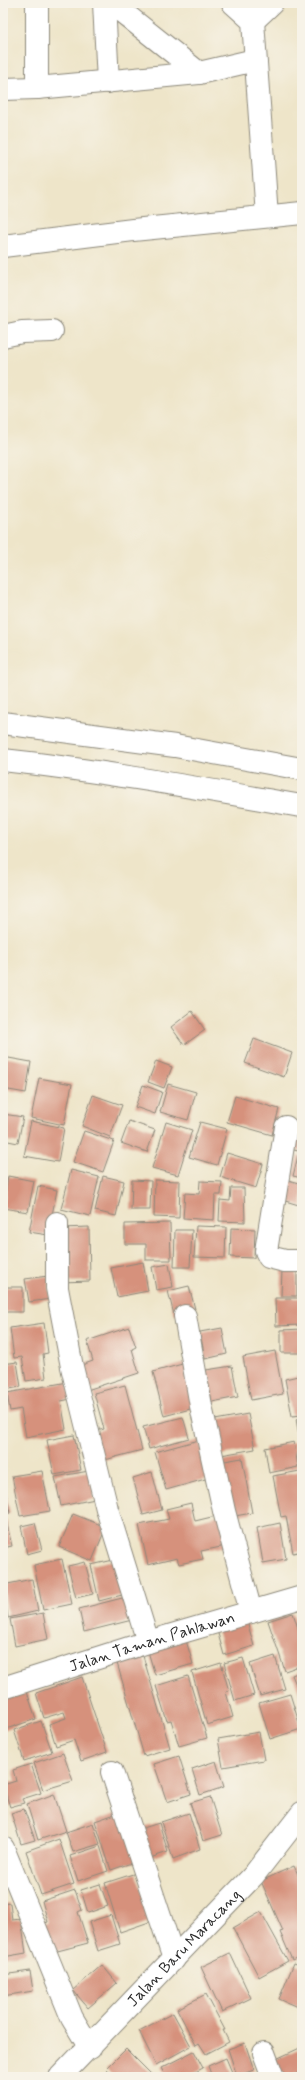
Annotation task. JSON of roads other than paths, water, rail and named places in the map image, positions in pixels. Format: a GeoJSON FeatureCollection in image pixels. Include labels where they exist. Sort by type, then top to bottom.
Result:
{"type":"FeatureCollection","features":[{"type":"Feature","properties":{"kind":"main road"},"geometry":{"type":"LineString","coordinates":[[37,3],[37,88]]}},
{"type":"Feature","properties":{"kind":"main road"},"geometry":{"type":"LineString","coordinates":[[104,3],[108,82]]}},
{"type":"Feature","properties":{"kind":"main road"},"geometry":{"type":"LineString","coordinates":[[111,3],[198,73]]}},
{"type":"Feature","properties":{"kind":"main road"},"geometry":{"type":"LineString","coordinates":[[233,3],[253,21],[267,216]]}},
{"type":"Feature","properties":{"kind":"main road"},"geometry":{"type":"LineString","coordinates":[[253,21],[272,3]]}},
{"type":"Feature","properties":{"kind":"main road"},"geometry":{"type":"LineString","coordinates":[[3,89],[37,88],[198,73],[255,60]]}},
{"type":"Feature","properties":{"kind":"main road"},"geometry":{"type":"LineString","coordinates":[[3,246],[302,213]]}},
{"type":"Feature","properties":{"kind":"main road"},"geometry":{"type":"LineString","coordinates":[[3,336],[22,332],[52,331]]}},
{"type":"Feature","properties":{"kind":"main road"},"geometry":{"type":"LineString","coordinates":[[3,724],[175,746],[302,769]]}},
{"type":"Feature","properties":{"kind":"main road"},"geometry":{"type":"LineString","coordinates":[[3,760],[65,767],[170,783],[302,806]]}},
{"type":"Feature","properties":{"kind":"main road"},"geometry":{"type":"LineString","coordinates":[[286,1127],[266,1251],[269,1257],[275,1259],[302,1261]]}},
{"type":"Feature","properties":{"kind":"main road"},"geometry":{"type":"LineString","coordinates":[[57,1223],[57,1288],[72,1368],[107,1509],[148,1642]]}},
{"type":"Feature","properties":{"kind":"main road"},"geometry":{"type":"LineString","coordinates":[[186,1316],[201,1406],[222,1503],[252,1612]]}},
{"type":"Feature","properties":{"kind":"main road","name":"Jalan Taman Pahlawan"},"geometry":{"type":"LineString","coordinates":[[3,1688],[148,1642],[302,1597]]}},
{"type":"Feature","properties":{"kind":"main road"},"geometry":{"type":"LineString","coordinates":[[112,1772],[174,1959]]}},
{"type":"Feature","properties":{"kind":"main road","name":"Jalan Baru Maracang"},"geometry":{"type":"LineString","coordinates":[[60,2077],[90,2048],[253,1876],[301,1816]]}},
{"type":"Feature","properties":{"kind":"main road"},"geometry":{"type":"LineString","coordinates":[[3,1848],[72,2018],[90,2048]]}},
{"type":"Feature","properties":{"kind":"main road"},"geometry":{"type":"LineString","coordinates":[[264,2053],[273,2077]]}}]}
